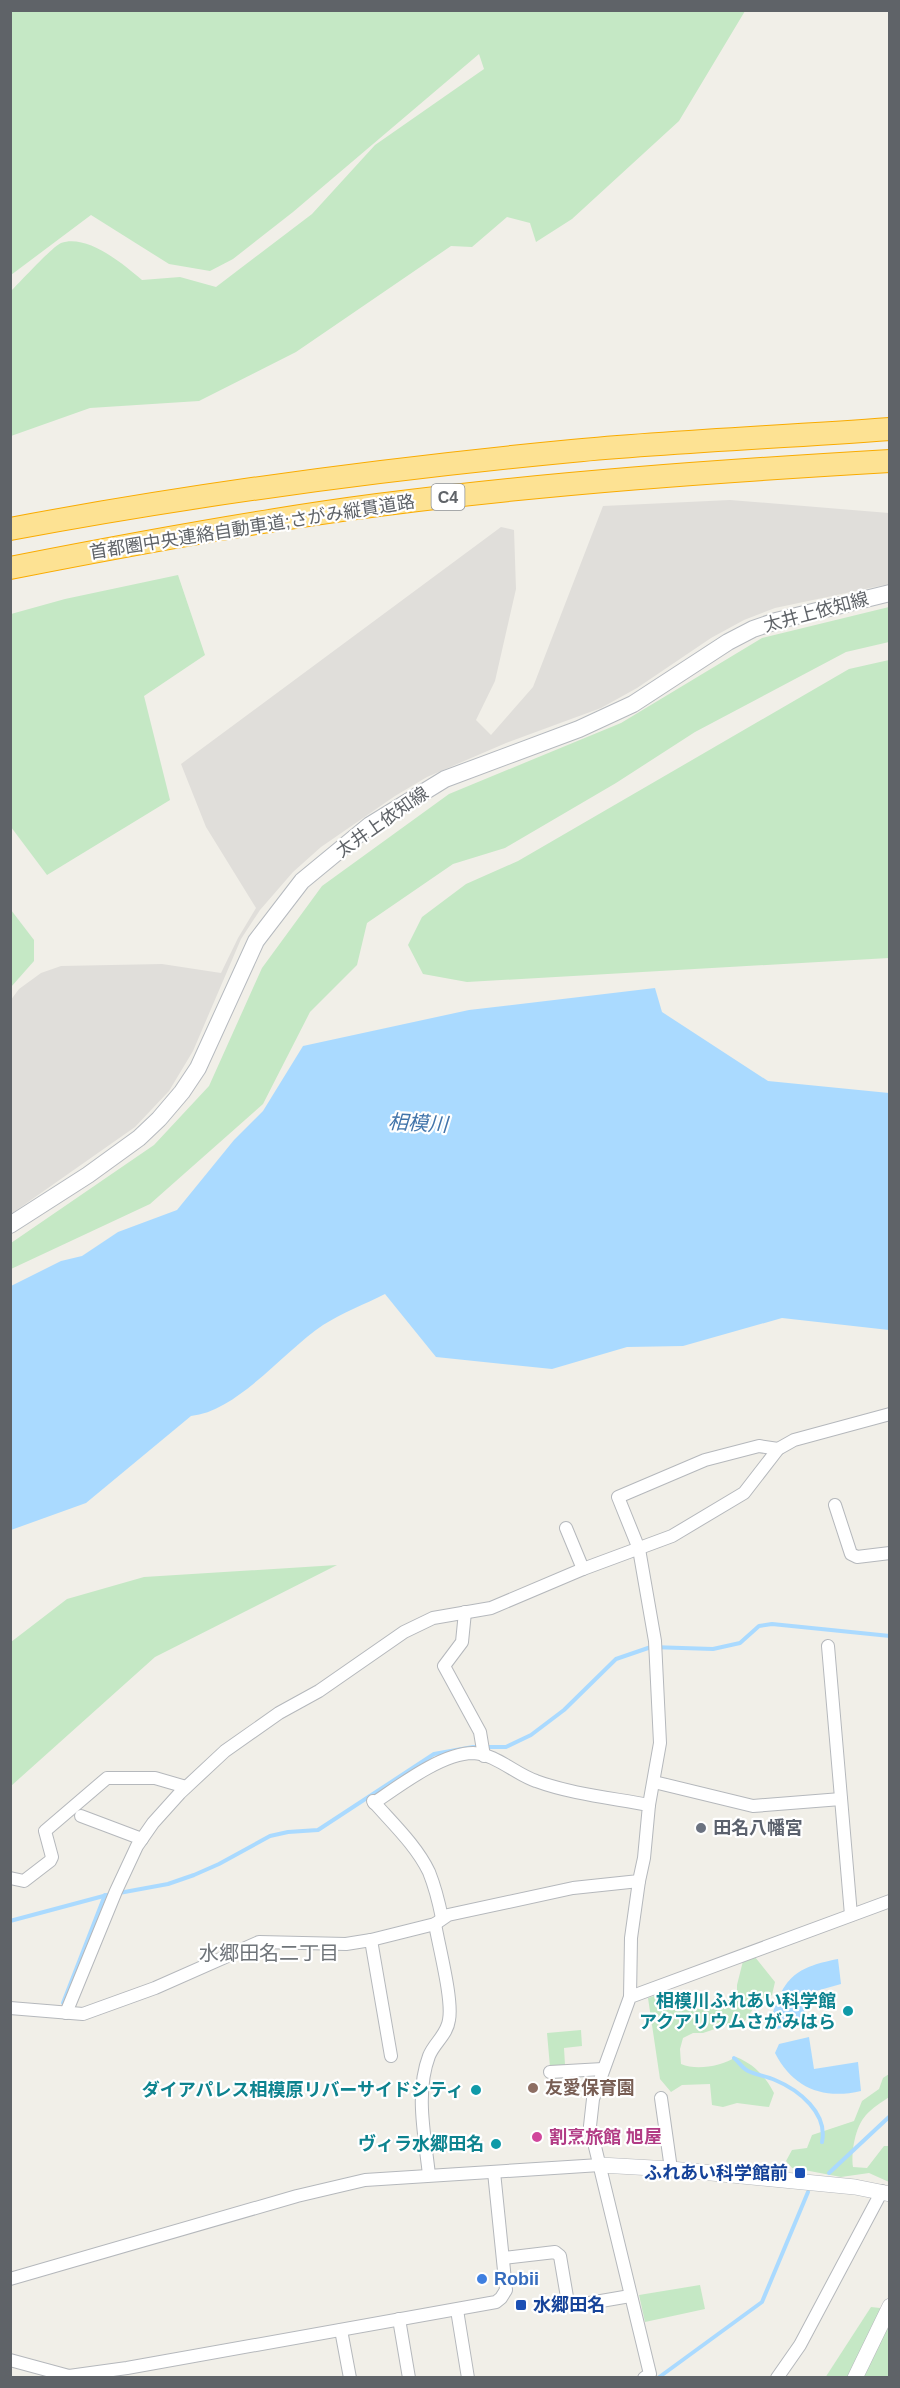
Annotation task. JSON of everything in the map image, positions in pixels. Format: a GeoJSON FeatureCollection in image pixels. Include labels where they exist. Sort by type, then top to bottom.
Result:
{"type":"FeatureCollection","features":[{"type":"Feature","properties":{"kind":"highway","name":"首都圏中央連絡自動車道;さがみ縦貫道路"},"geometry":{"type":"LineString","coordinates":[[10,528],[89,514],[372,473],[573,451],[890,429]]}},
{"type":"Feature","properties":{"kind":"highway","name":"首都圏中央連絡自動車道;さがみ縦貫道路"},"geometry":{"type":"LineString","coordinates":[[10,568],[224,528],[377,505],[576,484],[748,469],[890,460]]}},
{"type":"Feature","properties":{"kind":"main road","name":"太井上依知線"},"geometry":{"type":"LineString","coordinates":[[10,1225],[139,1138],[159,1119],[182,1092],[198,1068],[256,941],[302,880],[370,825],[445,778],[579,729],[633,704],[728,642],[753,629],[776,621],[890,593]]}},
{"type":"Feature","properties":{"kind":"street"},"geometry":{"type":"LineString","coordinates":[[66,2013],[114,1896],[142,1839],[153,1823],[186,1787],[225,1751],[279,1713],[319,1691],[404,1632],[433,1618],[491,1608],[583,1569],[672,1536],[744,1493],[778,1449],[794,1440],[890,1414]]}},
{"type":"Feature","properties":{"kind":"street"},"geometry":{"type":"LineString","coordinates":[[648,2376],[590,2126],[593,2098],[630,1997],[631,1938],[660,1743],[655,1641],[639,1549],[618,1497],[705,1460],[759,1446],[778,1449]]}},
{"type":"Feature","properties":{"kind":"street"},"geometry":{"type":"LineString","coordinates":[[836,1505],[851,1554],[857,1557],[890,1553]]}},
{"type":"Feature","properties":{"kind":"street"},"geometry":{"type":"LineString","coordinates":[[566,1528],[583,1569]]}},
{"type":"Feature","properties":{"kind":"street"},"geometry":{"type":"LineString","coordinates":[[465,1612],[462,1642],[444,1666],[482,1738],[484,1754]]}},
{"type":"Feature","properties":{"kind":"street"},"geometry":{"type":"LineString","coordinates":[[828,1646],[850,1915]]}},
{"type":"Feature","properties":{"kind":"street"},"geometry":{"type":"LineString","coordinates":[[429,2175],[423,2118],[424,2074],[430,2055],[444,2035],[449,2020],[436,1890],[428,1870],[414,1849],[374,1802],[442,1762],[472,1753],[484,1754],[537,1782],[649,1805]]}},
{"type":"Feature","properties":{"kind":"street"},"geometry":{"type":"LineString","coordinates":[[10,1878],[24,1881],[50,1861],[52,1857],[45,1831],[106,1778],[155,1778],[186,1787]]}},
{"type":"Feature","properties":{"kind":"street"},"geometry":{"type":"LineString","coordinates":[[654,1782],[753,1806],[841,1798]]}},
{"type":"Feature","properties":{"kind":"street"},"geometry":{"type":"LineString","coordinates":[[81,1816],[142,1839]]}},
{"type":"Feature","properties":{"kind":"street"},"geometry":{"type":"LineString","coordinates":[[10,2008],[83,2013],[102,2008],[259,1942],[346,1944],[371,1940],[573,1888],[639,1881]]}},
{"type":"Feature","properties":{"kind":"street"},"geometry":{"type":"LineString","coordinates":[[630,1997],[890,1901]]}},
{"type":"Feature","properties":{"kind":"street"},"geometry":{"type":"LineString","coordinates":[[371,1940],[391,2056]]}},
{"type":"Feature","properties":{"kind":"street"},"geometry":{"type":"LineString","coordinates":[[550,2072],[603,2069]]}},
{"type":"Feature","properties":{"kind":"street"},"geometry":{"type":"LineString","coordinates":[[661,2098],[671,2169]]}},
{"type":"Feature","properties":{"kind":"street"},"geometry":{"type":"LineString","coordinates":[[10,2279],[297,2196],[365,2180],[600,2165],[671,2169],[886,2192],[800,2345],[777,2378]]}},
{"type":"Feature","properties":{"kind":"street"},"geometry":{"type":"LineString","coordinates":[[10,2360],[70,2377],[128,2373],[341,2330],[496,2302],[506,2290],[494,2172]]}},
{"type":"Feature","properties":{"kind":"street"},"geometry":{"type":"LineString","coordinates":[[503,2258],[555,2252],[560,2256],[568,2303],[572,2306],[630,2296]]}},
{"type":"Feature","properties":{"kind":"street"},"geometry":{"type":"LineString","coordinates":[[855,2378],[890,2306]]}},
{"type":"Feature","properties":{"kind":"street"},"geometry":{"type":"LineString","coordinates":[[457,2310],[468,2378]]}},
{"type":"Feature","properties":{"kind":"street"},"geometry":{"type":"LineString","coordinates":[[399,2319],[409,2378]]}},
{"type":"Feature","properties":{"kind":"street"},"geometry":{"type":"LineString","coordinates":[[341,2330],[350,2378]]}},
{"type":"Feature","properties":{"kind":"shaded area"},"geometry":{"type":"Polygon","coordinates":[[[730,500],[889,513],[889,584],[775,608],[744,620],[711,638],[637,688],[601,708],[506,743],[427,777],[321,847],[293,872],[260,910],[241,939],[193,1051],[169,1091],[135,1127],[11,1214],[10,1001],[19,989],[41,973],[61,966],[162,964],[221,973],[256,908],[206,827],[181,764],[501,527],[514,530],[516,589],[495,681],[476,720],[491,735],[533,687],[603,506],[730,500]]]}},
{"type":"Feature","properties":{"kind":"green space"},"geometry":{"type":"Polygon","coordinates":[[[10,11],[745,11],[679,121],[572,219],[536,242],[530,223],[507,217],[472,247],[451,246],[296,352],[199,401],[90,408],[11,436],[11,291],[57,246],[71,241],[93,247],[115,259],[142,280],[180,277],[216,287],[312,214],[375,145],[484,69],[479,54],[293,212],[233,259],[210,271],[169,264],[91,215],[11,275],[10,11]]]}},
{"type":"Feature","properties":{"kind":"green space"},"geometry":{"type":"Polygon","coordinates":[[[178,575],[205,655],[144,696],[170,800],[47,875],[11,827],[11,614],[65,599],[178,575]]]}},
{"type":"Feature","properties":{"kind":"green space"},"geometry":{"type":"Polygon","coordinates":[[[889,607],[889,642],[846,652],[695,732],[616,783],[505,848],[453,864],[367,923],[357,965],[310,1012],[263,1104],[150,1204],[11,1269],[11,1243],[154,1145],[209,1086],[262,968],[322,886],[449,794],[621,723],[762,638],[889,607]]]}},
{"type":"Feature","properties":{"kind":"green space"},"geometry":{"type":"Polygon","coordinates":[[[889,660],[889,958],[467,982],[423,974],[408,945],[422,917],[466,884],[518,861],[849,669],[889,660]]]}},
{"type":"Feature","properties":{"kind":"green space"},"geometry":{"type":"Polygon","coordinates":[[[11,910],[34,940],[34,961],[11,987],[11,910]]]}},
{"type":"Feature","properties":{"kind":"green space"},"geometry":{"type":"Polygon","coordinates":[[[337,1565],[155,1657],[11,1786],[11,1642],[67,1599],[144,1577],[337,1565]]]}},
{"type":"Feature","properties":{"kind":"green space"},"geometry":{"type":"Polygon","coordinates":[[[755,1957],[775,1982],[772,1995],[755,2006],[743,2024],[738,2027],[727,2025],[703,2033],[693,2033],[683,2038],[680,2049],[681,2064],[701,2067],[723,2063],[736,2057],[748,2063],[767,2081],[774,2093],[769,2107],[737,2103],[723,2107],[712,2105],[710,2084],[682,2085],[671,2092],[660,2079],[648,1998],[657,1995],[666,2007],[737,1998],[737,1985],[743,1961],[755,1957]]]}},
{"type":"Feature","properties":{"kind":"green space"},"geometry":{"type":"Polygon","coordinates":[[[581,2030],[582,2046],[564,2048],[565,2065],[550,2067],[547,2033],[581,2030]]]}},
{"type":"Feature","properties":{"kind":"green space"},"geometry":{"type":"Polygon","coordinates":[[[889,2074],[889,2097],[871,2110],[859,2126],[853,2147],[853,2167],[867,2168],[884,2146],[889,2146],[889,2182],[869,2173],[841,2177],[792,2168],[786,2161],[792,2150],[807,2148],[812,2135],[854,2121],[862,2101],[879,2089],[883,2078],[889,2074]]]}},
{"type":"Feature","properties":{"kind":"green space"},"geometry":{"type":"Polygon","coordinates":[[[700,2285],[705,2309],[645,2322],[639,2295],[700,2285]]]}},
{"type":"Feature","properties":{"kind":"green space"},"geometry":{"type":"Polygon","coordinates":[[[871,2307],[889,2309],[889,2377],[825,2378],[871,2307]]]}},
{"type":"Feature","properties":{"kind":"water","name":"相模川"},"geometry":{"type":"Polygon","coordinates":[[[655,988],[662,1012],[768,1081],[889,1093],[889,1330],[782,1318],[683,1346],[627,1347],[552,1369],[436,1357],[385,1294],[323,1325],[243,1392],[226,1403],[209,1412],[191,1416],[86,1503],[11,1530],[11,1286],[61,1261],[82,1256],[118,1232],[177,1210],[234,1140],[263,1111],[303,1046],[469,1010],[655,988]]]}},
{"type":"Feature","properties":{"kind":"water"},"geometry":{"type":"Polygon","coordinates":[[[838,1959],[841,1984],[802,1995],[806,2023],[777,2029],[769,2025],[779,1997],[791,1978],[809,1967],[838,1959]]]}},
{"type":"Feature","properties":{"kind":"water"},"geometry":{"type":"Polygon","coordinates":[[[809,2037],[814,2069],[858,2062],[861,2091],[834,2094],[822,2092],[800,2083],[791,2075],[775,2053],[779,2044],[809,2037]]]}},
{"type":"Feature","properties":{"kind":"waterway"},"geometry":{"type":"LineString","coordinates":[[119,1893],[168,1884],[194,1875],[270,1836],[318,1830],[434,1754],[473,1747],[506,1747],[531,1735],[564,1710],[616,1659],[651,1647],[713,1649],[740,1643],[759,1626],[772,1624],[890,1636]]}},
{"type":"Feature","properties":{"kind":"waterway"},"geometry":{"type":"LineString","coordinates":[[10,1921],[111,1894]]}},
{"type":"Feature","properties":{"kind":"waterway"},"geometry":{"type":"LineString","coordinates":[[63,2003],[105,1895]]}},
{"type":"Feature","properties":{"kind":"waterway"},"geometry":{"type":"LineString","coordinates":[[734,2058],[748,2071],[784,2084],[802,2096],[821,2121],[822,2142]]}},
{"type":"Feature","properties":{"kind":"waterway"},"geometry":{"type":"LineString","coordinates":[[829,2173],[890,2116]]}},
{"type":"Feature","properties":{"kind":"waterway"},"geometry":{"type":"LineString","coordinates":[[658,2378],[762,2302],[808,2192]]}},
{"type":"Feature","properties":{"kind":"place","name":"田名八幡宮"},"geometry":{"type":"Point","coordinates":[701,1828]}},
{"type":"Feature","properties":{"kind":"place","name":"相模川ふれあい科学館 アクアリウムさがみはら"},"geometry":{"type":"Point","coordinates":[848,2011]}},
{"type":"Feature","properties":{"kind":"place","name":"友愛保育園"},"geometry":{"type":"Point","coordinates":[533,2088]}},
{"type":"Feature","properties":{"kind":"place","name":"ダイアパレス相模原リバーサイドシティ"},"geometry":{"type":"Point","coordinates":[476,2090]}},
{"type":"Feature","properties":{"kind":"place","name":"割烹旅館 旭屋"},"geometry":{"type":"Point","coordinates":[537,2137]}},
{"type":"Feature","properties":{"kind":"place","name":"ヴィラ水郷田名"},"geometry":{"type":"Point","coordinates":[496,2144]}},
{"type":"Feature","properties":{"kind":"place","name":"ふれあい科学館前"},"geometry":{"type":"Point","coordinates":[800,2173]}},
{"type":"Feature","properties":{"kind":"place","name":"Robii"},"geometry":{"type":"Point","coordinates":[482,2279]}},
{"type":"Feature","properties":{"kind":"place","name":"水郷田名"},"geometry":{"type":"Point","coordinates":[521,2305]}},
{"type":"Feature","properties":{"kind":"district","name":"水郷田名二丁目"},"geometry":{"type":"Point","coordinates":[269,1953]}}]}
